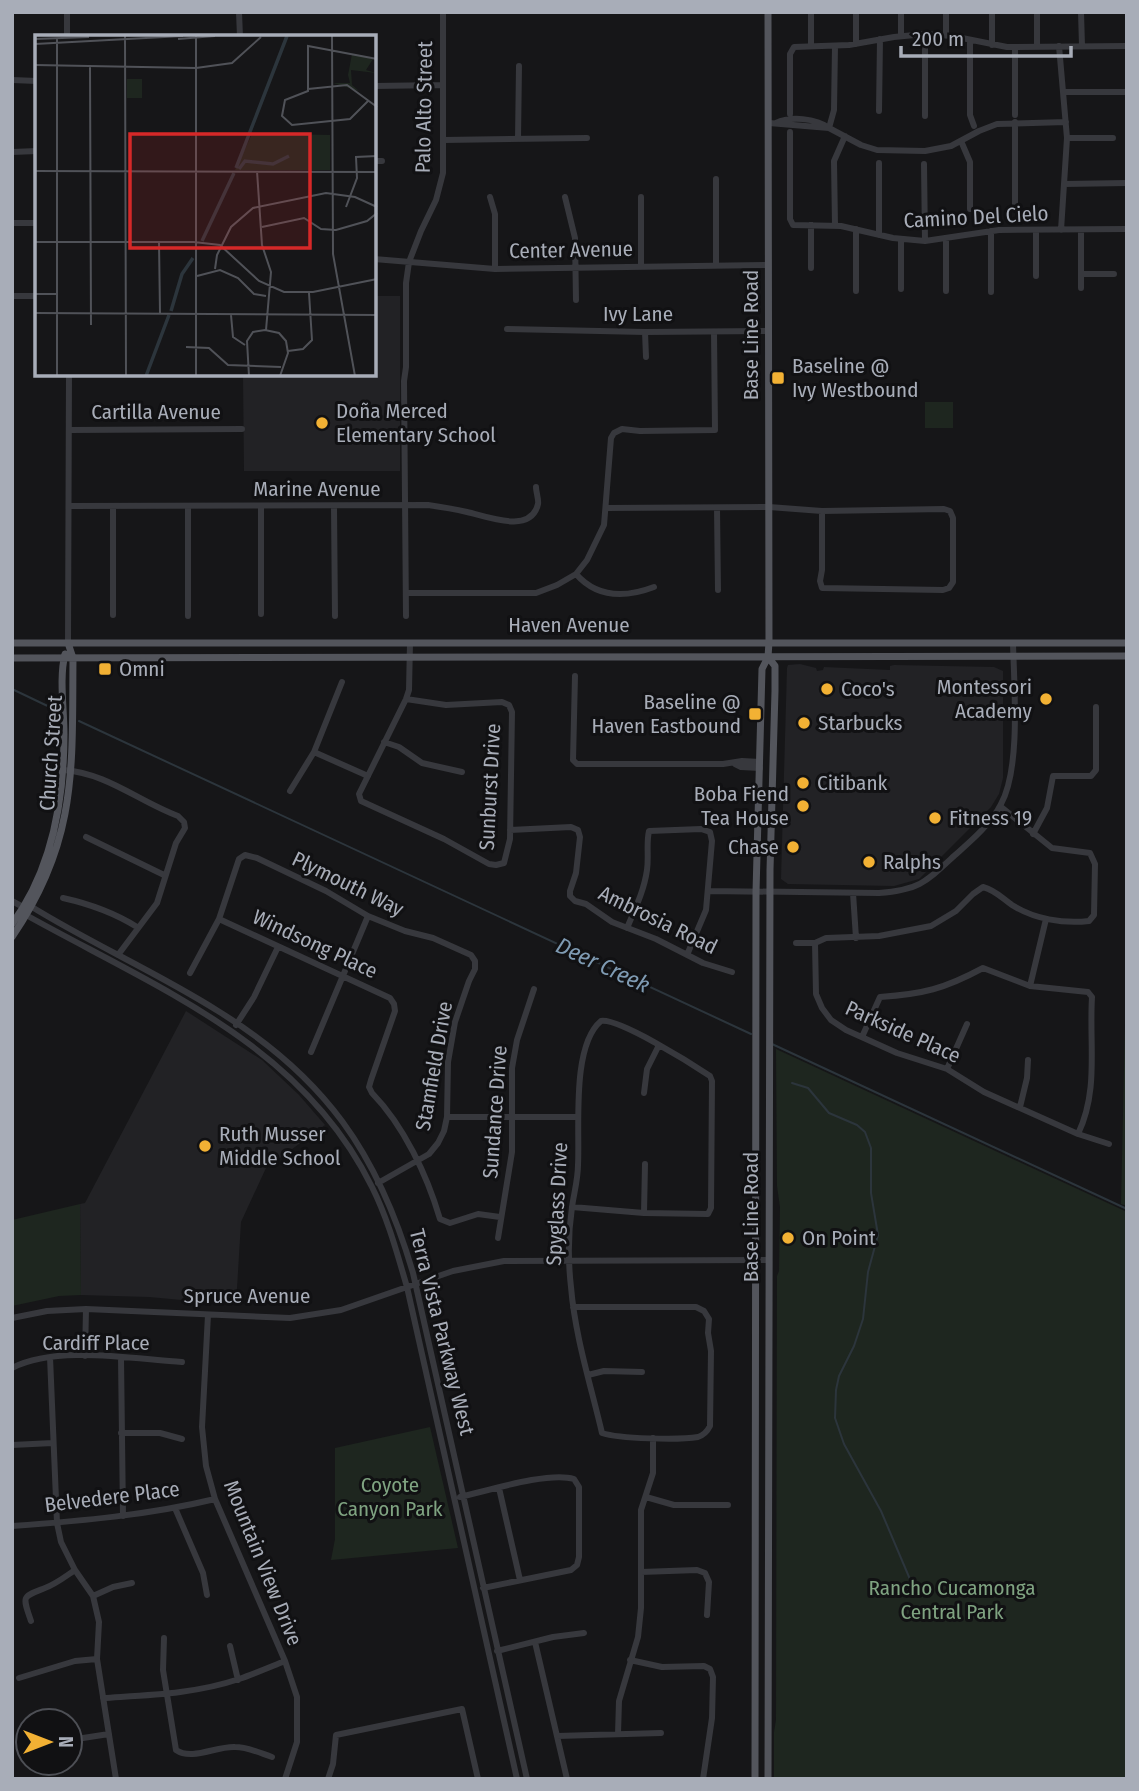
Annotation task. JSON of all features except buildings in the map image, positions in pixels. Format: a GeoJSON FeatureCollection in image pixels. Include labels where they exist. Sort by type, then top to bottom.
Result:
{"type":"FeatureCollection","features":[{"type":"Feature","properties":{"kind":"main road","name":"Base Line Road"},"geometry":{"type":"LineString","coordinates":[[754,1779],[757,892],[762,669],[768,657],[769,642],[768,265],[772,123],[768,12]]}},
{"type":"Feature","properties":{"kind":"main road","name":"Haven Avenue"},"geometry":{"type":"LineString","coordinates":[[12,643],[1127,643]]}},
{"type":"Feature","properties":{"kind":"main road","name":"Church Street"},"geometry":{"type":"LineString","coordinates":[[68,643],[64,658],[64,719],[68,771]]}},
{"type":"Feature","properties":{"kind":"main road","name":"Church Street"},"geometry":{"type":"LineString","coordinates":[[12,937],[43,884],[62,836],[73,722],[73,658],[68,643]]}},
{"type":"Feature","properties":{"kind":"main road","name":"Haven Avenue"},"geometry":{"type":"LineString","coordinates":[[12,658],[1127,656]]}},
{"type":"Feature","properties":{"kind":"main road","name":"Base Line Road"},"geometry":{"type":"LineString","coordinates":[[768,657],[775,666],[769,893],[768,1779]]}},
{"type":"Feature","properties":{"kind":"main road","name":"Church Street"},"geometry":{"type":"LineString","coordinates":[[12,924],[27,910]]}},
{"type":"Feature","properties":{"kind":"street"},"geometry":{"type":"LineString","coordinates":[[67,12],[67,35]]}},
{"type":"Feature","properties":{"kind":"street"},"geometry":{"type":"LineString","coordinates":[[239,12],[240,35]]}},
{"type":"Feature","properties":{"kind":"street","name":"Palo Alto Street"},"geometry":{"type":"LineString","coordinates":[[406,615],[406,283],[409,262],[436,200],[443,173],[443,12]]}},
{"type":"Feature","properties":{"kind":"street"},"geometry":{"type":"LineString","coordinates":[[811,12],[811,46]]}},
{"type":"Feature","properties":{"kind":"street"},"geometry":{"type":"LineString","coordinates":[[856,12],[856,44]]}},
{"type":"Feature","properties":{"kind":"street"},"geometry":{"type":"LineString","coordinates":[[901,12],[901,36]]}},
{"type":"Feature","properties":{"kind":"street"},"geometry":{"type":"LineString","coordinates":[[946,12],[946,35]]}},
{"type":"Feature","properties":{"kind":"street"},"geometry":{"type":"LineString","coordinates":[[992,12],[992,45]]}},
{"type":"Feature","properties":{"kind":"street"},"geometry":{"type":"LineString","coordinates":[[1037,12],[1037,47]]}},
{"type":"Feature","properties":{"kind":"street"},"geometry":{"type":"LineString","coordinates":[[1082,12],[1082,46]]}},
{"type":"Feature","properties":{"kind":"street"},"geometry":{"type":"LineString","coordinates":[[790,114],[790,54],[794,47],[856,44],[925,34],[1015,47],[1127,46]]}},
{"type":"Feature","properties":{"kind":"street"},"geometry":{"type":"LineString","coordinates":[[925,34],[925,116]]}},
{"type":"Feature","properties":{"kind":"street"},"geometry":{"type":"LineString","coordinates":[[879,111],[880,40]]}},
{"type":"Feature","properties":{"kind":"street"},"geometry":{"type":"LineString","coordinates":[[970,40],[970,115],[974,127]]}},
{"type":"Feature","properties":{"kind":"street"},"geometry":{"type":"LineString","coordinates":[[829,128],[834,110],[835,46]]}},
{"type":"Feature","properties":{"kind":"street"},"geometry":{"type":"LineString","coordinates":[[1059,46],[1067,138],[1061,230]]}},
{"type":"Feature","properties":{"kind":"street"},"geometry":{"type":"LineString","coordinates":[[1015,47],[1015,204]]}},
{"type":"Feature","properties":{"kind":"street"},"geometry":{"type":"LineString","coordinates":[[518,139],[519,66]]}},
{"type":"Feature","properties":{"kind":"street"},"geometry":{"type":"LineString","coordinates":[[12,80],[35,80]]}},
{"type":"Feature","properties":{"kind":"street"},"geometry":{"type":"LineString","coordinates":[[376,86],[443,85]]}},
{"type":"Feature","properties":{"kind":"street"},"geometry":{"type":"LineString","coordinates":[[1063,92],[1127,92]]}},
{"type":"Feature","properties":{"kind":"street"},"geometry":{"type":"LineString","coordinates":[[772,123],[782,120],[822,123],[861,145],[883,151],[934,150],[1015,119],[1066,122]]}},
{"type":"Feature","properties":{"kind":"street"},"geometry":{"type":"LineString","coordinates":[[772,123],[829,128]]}},
{"type":"Feature","properties":{"kind":"street","name":"Camino Del Cielo"},"geometry":{"type":"LineString","coordinates":[[790,132],[790,219],[793,225],[835,226],[925,241],[991,231],[1127,229]]}},
{"type":"Feature","properties":{"kind":"street"},"geometry":{"type":"LineString","coordinates":[[835,226],[834,161],[845,136]]}},
{"type":"Feature","properties":{"kind":"street"},"geometry":{"type":"LineString","coordinates":[[444,140],[587,138]]}},
{"type":"Feature","properties":{"kind":"street"},"geometry":{"type":"LineString","coordinates":[[1067,138],[1113,138]]}},
{"type":"Feature","properties":{"kind":"street"},"geometry":{"type":"LineString","coordinates":[[961,141],[970,162],[970,209]]}},
{"type":"Feature","properties":{"kind":"street"},"geometry":{"type":"LineString","coordinates":[[12,152],[35,151]]}},
{"type":"Feature","properties":{"kind":"street"},"geometry":{"type":"LineString","coordinates":[[879,163],[879,235]]}},
{"type":"Feature","properties":{"kind":"street"},"geometry":{"type":"LineString","coordinates":[[924,164],[925,241]]}},
{"type":"Feature","properties":{"kind":"street"},"geometry":{"type":"LineString","coordinates":[[716,179],[716,265]]}},
{"type":"Feature","properties":{"kind":"street"},"geometry":{"type":"LineString","coordinates":[[1064,184],[1127,183]]}},
{"type":"Feature","properties":{"kind":"street"},"geometry":{"type":"LineString","coordinates":[[490,197],[495,214],[495,269]]}},
{"type":"Feature","properties":{"kind":"street"},"geometry":{"type":"LineString","coordinates":[[565,197],[575,238],[576,300]]}},
{"type":"Feature","properties":{"kind":"street"},"geometry":{"type":"LineString","coordinates":[[640,197],[641,266]]}},
{"type":"Feature","properties":{"kind":"street"},"geometry":{"type":"LineString","coordinates":[[12,223],[35,223]]}},
{"type":"Feature","properties":{"kind":"street"},"geometry":{"type":"LineString","coordinates":[[811,225],[811,268]]}},
{"type":"Feature","properties":{"kind":"street"},"geometry":{"type":"LineString","coordinates":[[856,229],[856,290]]}},
{"type":"Feature","properties":{"kind":"street"},"geometry":{"type":"LineString","coordinates":[[1036,230],[1036,276]]}},
{"type":"Feature","properties":{"kind":"street"},"geometry":{"type":"LineString","coordinates":[[1081,288],[1082,230]]}},
{"type":"Feature","properties":{"kind":"street"},"geometry":{"type":"LineString","coordinates":[[991,231],[991,292]]}},
{"type":"Feature","properties":{"kind":"street"},"geometry":{"type":"LineString","coordinates":[[901,239],[901,289]]}},
{"type":"Feature","properties":{"kind":"street"},"geometry":{"type":"LineString","coordinates":[[946,239],[946,291]]}},
{"type":"Feature","properties":{"kind":"street","name":"Center Avenue"},"geometry":{"type":"LineString","coordinates":[[376,259],[495,269],[768,265]]}},
{"type":"Feature","properties":{"kind":"street"},"geometry":{"type":"LineString","coordinates":[[1081,274],[1114,274]]}},
{"type":"Feature","properties":{"kind":"street"},"geometry":{"type":"LineString","coordinates":[[12,296],[35,296]]}},
{"type":"Feature","properties":{"kind":"street","name":"Ivy Lane"},"geometry":{"type":"LineString","coordinates":[[507,329],[768,331]]}},
{"type":"Feature","properties":{"kind":"street"},"geometry":{"type":"LineString","coordinates":[[645,332],[646,357]]}},
{"type":"Feature","properties":{"kind":"street"},"geometry":{"type":"LineString","coordinates":[[406,593],[536,593],[576,574],[601,534],[606,508],[611,438],[614,433],[622,429],[715,430],[713,332]]}},
{"type":"Feature","properties":{"kind":"street","name":"Church Street"},"geometry":{"type":"LineString","coordinates":[[68,643],[69,376]]}},
{"type":"Feature","properties":{"kind":"street","name":"Cartilla Avenue"},"geometry":{"type":"LineString","coordinates":[[70,430],[242,429]]}},
{"type":"Feature","properties":{"kind":"street","name":"Marine Avenue"},"geometry":{"type":"LineString","coordinates":[[70,506],[448,507],[500,521],[518,522],[530,515],[538,504],[536,487]]}},
{"type":"Feature","properties":{"kind":"street"},"geometry":{"type":"LineString","coordinates":[[113,506],[113,615]]}},
{"type":"Feature","properties":{"kind":"street"},"geometry":{"type":"LineString","coordinates":[[261,506],[261,614]]}},
{"type":"Feature","properties":{"kind":"street"},"geometry":{"type":"LineString","coordinates":[[188,507],[188,616]]}},
{"type":"Feature","properties":{"kind":"street"},"geometry":{"type":"LineString","coordinates":[[334,507],[335,616]]}},
{"type":"Feature","properties":{"kind":"street"},"geometry":{"type":"LineString","coordinates":[[606,508],[769,508],[822,511],[944,509],[950,511],[953,518],[953,582],[950,588],[822,588],[822,511]]}},
{"type":"Feature","properties":{"kind":"street"},"geometry":{"type":"LineString","coordinates":[[717,508],[718,590]]}},
{"type":"Feature","properties":{"kind":"street"},"geometry":{"type":"LineString","coordinates":[[576,574],[586,585],[604,594],[636,594],[654,587]]}},
{"type":"Feature","properties":{"kind":"street"},"geometry":{"type":"LineString","coordinates":[[314,752],[368,776],[410,690],[410,643]]}},
{"type":"Feature","properties":{"kind":"street"},"geometry":{"type":"LineString","coordinates":[[709,891],[900,891],[926,881],[964,847],[1000,806],[1006,794],[1011,766],[1013,643]]}},
{"type":"Feature","properties":{"kind":"street"},"geometry":{"type":"LineString","coordinates":[[575,676],[573,760],[577,764],[735,764],[741,761],[760,765]]}},
{"type":"Feature","properties":{"kind":"street"},"geometry":{"type":"LineString","coordinates":[[290,791],[314,752],[342,682]]}},
{"type":"Feature","properties":{"kind":"street","name":"Sunburst Drive"},"geometry":{"type":"LineString","coordinates":[[368,776],[359,794],[361,801],[444,839],[489,864],[504,863],[510,830],[512,712],[509,705],[502,702],[446,705],[407,699]]}},
{"type":"Feature","properties":{"kind":"street"},"geometry":{"type":"LineString","coordinates":[[1033,834],[1047,808],[1053,776],[1091,776],[1096,771],[1096,707]]}},
{"type":"Feature","properties":{"kind":"street"},"geometry":{"type":"LineString","coordinates":[[384,742],[399,747],[422,763],[462,772]]}},
{"type":"Feature","properties":{"kind":"street"},"geometry":{"type":"LineString","coordinates":[[68,771],[101,778],[178,816],[184,822],[185,828],[164,875],[157,903],[118,955]]}},
{"type":"Feature","properties":{"kind":"street"},"geometry":{"type":"LineString","coordinates":[[796,943],[815,943],[826,938],[856,938],[930,926],[956,911],[984,887],[1027,913],[1046,919],[1089,921],[1094,915],[1095,864],[1090,853],[1052,848],[1000,806]]}},
{"type":"Feature","properties":{"kind":"street","name":"Ambrosia Road"},"geometry":{"type":"LineString","coordinates":[[510,830],[571,827],[578,830],[578,863],[570,896],[612,922],[732,972]]}},
{"type":"Feature","properties":{"kind":"street"},"geometry":{"type":"LineString","coordinates":[[627,928],[644,884],[649,831],[701,829],[710,832],[712,841],[706,910],[687,955]]}},
{"type":"Feature","properties":{"kind":"street"},"geometry":{"type":"LineString","coordinates":[[86,837],[164,875]]}},
{"type":"Feature","properties":{"kind":"street","name":"Plymouth Way"},"geometry":{"type":"LineString","coordinates":[[219,919],[239,859],[245,855],[257,858],[326,891],[368,916],[405,931],[433,938],[471,955],[475,961]]}},
{"type":"Feature","properties":{"kind":"street"},"geometry":{"type":"LineString","coordinates":[[853,893],[856,938]]}},
{"type":"Feature","properties":{"kind":"street"},"geometry":{"type":"LineString","coordinates":[[63,898],[118,915],[137,927]]}},
{"type":"Feature","properties":{"kind":"street","name":"Terra Vista Parkway West"},"geometry":{"type":"LineString","coordinates":[[12,901],[235,1027],[309,1095],[346,1143],[372,1186],[388,1225],[407,1287],[517,1779]]}},
{"type":"Feature","properties":{"kind":"street","name":"Terra Vista Parkway West"},"geometry":{"type":"LineString","coordinates":[[27,910],[118,955],[280,1054],[320,1094],[357,1141],[400,1227],[527,1779]]}},
{"type":"Feature","properties":{"kind":"street"},"geometry":{"type":"LineString","coordinates":[[311,1052],[368,916]]}},
{"type":"Feature","properties":{"kind":"street"},"geometry":{"type":"LineString","coordinates":[[190,973],[219,919]]}},
{"type":"Feature","properties":{"kind":"street","name":"Windsong Place"},"geometry":{"type":"LineString","coordinates":[[219,919],[390,998],[395,1011],[369,1087],[417,1162]]}},
{"type":"Feature","properties":{"kind":"street"},"geometry":{"type":"LineString","coordinates":[[1030,986],[1046,919]]}},
{"type":"Feature","properties":{"kind":"street","name":"Parkside Place"},"geometry":{"type":"LineString","coordinates":[[815,943],[816,995],[831,1020],[897,1053],[947,1069],[984,1092],[1078,1135],[1109,1144]]}},
{"type":"Feature","properties":{"kind":"street"},"geometry":{"type":"LineString","coordinates":[[235,1027],[254,997],[278,947]]}},
{"type":"Feature","properties":{"kind":"street","name":"Stamfield Drive"},"geometry":{"type":"LineString","coordinates":[[372,1186],[429,1154],[444,1131],[450,1048],[455,1022],[468,981],[475,969],[475,961]]}},
{"type":"Feature","properties":{"kind":"street"},"geometry":{"type":"LineString","coordinates":[[862,1037],[880,997],[918,995],[950,985],[983,968],[1030,986],[1088,992],[1092,998],[1092,1080],[1089,1106],[1078,1135]]}},
{"type":"Feature","properties":{"kind":"street","name":"Sundance Drive"},"geometry":{"type":"LineString","coordinates":[[498,1238],[510,1168],[514,1059],[520,1030],[534,989]]}},
{"type":"Feature","properties":{"kind":"street","name":"Spyglass Drive"},"geometry":{"type":"LineString","coordinates":[[653,1438],[612,1437],[602,1433],[573,1307],[569,1260],[572,1207],[578,1170],[578,1117],[583,1062],[591,1033],[601,1021],[614,1022],[659,1045]]}},
{"type":"Feature","properties":{"kind":"street"},"geometry":{"type":"LineString","coordinates":[[947,1069],[967,1024]]}},
{"type":"Feature","properties":{"kind":"street"},"geometry":{"type":"LineString","coordinates":[[572,1207],[644,1213],[708,1214],[711,1200],[710,1076],[659,1045],[647,1069],[644,1093]]}},
{"type":"Feature","properties":{"kind":"street"},"geometry":{"type":"LineString","coordinates":[[1020,1107],[1027,1079],[1028,1060]]}},
{"type":"Feature","properties":{"kind":"street"},"geometry":{"type":"LineString","coordinates":[[447,1117],[578,1117]]}},
{"type":"Feature","properties":{"kind":"street"},"geometry":{"type":"LineString","coordinates":[[417,1162],[440,1219],[445,1222],[478,1214],[500,1217]]}},
{"type":"Feature","properties":{"kind":"street"},"geometry":{"type":"LineString","coordinates":[[644,1213],[645,1164]]}},
{"type":"Feature","properties":{"kind":"street","name":"Spruce Avenue"},"geometry":{"type":"LineString","coordinates":[[12,1318],[47,1311],[86,1309],[273,1318],[308,1316],[341,1310],[453,1271],[486,1263],[524,1259],[769,1260]]}},
{"type":"Feature","properties":{"kind":"street"},"geometry":{"type":"LineString","coordinates":[[573,1307],[696,1307],[704,1311],[709,1319],[710,1426],[706,1433],[698,1437],[653,1438],[653,1473],[641,1510],[638,1637],[619,1701],[618,1734]]}},
{"type":"Feature","properties":{"kind":"street"},"geometry":{"type":"LineString","coordinates":[[85,1356],[86,1309]]}},
{"type":"Feature","properties":{"kind":"street","name":"Mountain View Drive"},"geometry":{"type":"LineString","coordinates":[[208,1315],[202,1427],[206,1466],[215,1499],[285,1661],[297,1697],[297,1742],[285,1779]]}},
{"type":"Feature","properties":{"kind":"street","name":"Cardiff Place"},"geometry":{"type":"LineString","coordinates":[[12,1368],[50,1357],[85,1356],[182,1362]]}},
{"type":"Feature","properties":{"kind":"street"},"geometry":{"type":"LineString","coordinates":[[50,1357],[57,1523],[61,1542],[75,1570],[93,1596],[99,1622],[97,1659],[116,1779]]}},
{"type":"Feature","properties":{"kind":"street"},"geometry":{"type":"LineString","coordinates":[[121,1358],[123,1516]]}},
{"type":"Feature","properties":{"kind":"street"},"geometry":{"type":"LineString","coordinates":[[588,1375],[604,1371],[642,1372]]}},
{"type":"Feature","properties":{"kind":"street"},"geometry":{"type":"LineString","coordinates":[[121,1433],[160,1433],[182,1438]]}},
{"type":"Feature","properties":{"kind":"street"},"geometry":{"type":"LineString","coordinates":[[12,1445],[53,1443]]}},
{"type":"Feature","properties":{"kind":"street"},"geometry":{"type":"LineString","coordinates":[[454,1498],[559,1477],[574,1479],[579,1487],[577,1565],[570,1570],[483,1588]]}},
{"type":"Feature","properties":{"kind":"street"},"geometry":{"type":"LineString","coordinates":[[499,1488],[520,1580]]}},
{"type":"Feature","properties":{"kind":"street"},"geometry":{"type":"LineString","coordinates":[[646,1497],[674,1505],[729,1505]]}},
{"type":"Feature","properties":{"kind":"street","name":"Belvedere Place"},"geometry":{"type":"LineString","coordinates":[[12,1526],[123,1516],[215,1499]]}},
{"type":"Feature","properties":{"kind":"street"},"geometry":{"type":"LineString","coordinates":[[175,1508],[203,1573],[207,1595]]}},
{"type":"Feature","properties":{"kind":"street"},"geometry":{"type":"LineString","coordinates":[[31,1621],[25,1604],[27,1596],[75,1570]]}},
{"type":"Feature","properties":{"kind":"street"},"geometry":{"type":"LineString","coordinates":[[641,1572],[697,1570],[705,1573],[709,1582],[707,1615]]}},
{"type":"Feature","properties":{"kind":"street"},"geometry":{"type":"LineString","coordinates":[[93,1596],[113,1587],[132,1583]]}},
{"type":"Feature","properties":{"kind":"street"},"geometry":{"type":"LineString","coordinates":[[489,1652],[553,1637],[584,1633]]}},
{"type":"Feature","properties":{"kind":"street"},"geometry":{"type":"LineString","coordinates":[[163,1637],[163,1670],[176,1750],[186,1755],[231,1746],[248,1748],[272,1757]]}},
{"type":"Feature","properties":{"kind":"street"},"geometry":{"type":"LineString","coordinates":[[535,1642],[567,1779]]}},
{"type":"Feature","properties":{"kind":"street"},"geometry":{"type":"LineString","coordinates":[[230,1646],[238,1679]]}},
{"type":"Feature","properties":{"kind":"street"},"geometry":{"type":"LineString","coordinates":[[19,1678],[75,1661],[97,1659]]}},
{"type":"Feature","properties":{"kind":"street"},"geometry":{"type":"LineString","coordinates":[[630,1660],[662,1667],[704,1666],[710,1669],[713,1677],[712,1718],[703,1779]]}},
{"type":"Feature","properties":{"kind":"street"},"geometry":{"type":"LineString","coordinates":[[103,1698],[166,1694],[209,1687],[285,1661]]}},
{"type":"Feature","properties":{"kind":"street"},"geometry":{"type":"LineString","coordinates":[[328,1779],[333,1764],[336,1735],[462,1709],[478,1779]]}},
{"type":"Feature","properties":{"kind":"street"},"geometry":{"type":"LineString","coordinates":[[557,1737],[661,1733]]}},
{"type":"Feature","properties":{"kind":"street"},"geometry":{"type":"LineString","coordinates":[[84,1738],[108,1734]]}},
{"type":"Feature","properties":{"kind":"shaded area","name":"Doña Merced Elementary School"},"geometry":{"type":"Polygon","coordinates":[[[376,296],[400,296],[400,471],[244,471],[243,376],[376,376],[376,296]]]}},
{"type":"Feature","properties":{"kind":"shaded area"},"geometry":{"type":"Polygon","coordinates":[[[800,664],[816,668],[817,671],[823,670],[824,667],[890,670],[890,666],[894,665],[994,667],[1003,671],[1003,778],[999,794],[991,807],[919,879],[894,886],[788,884],[781,879],[787,668],[788,665],[800,664]]]}},
{"type":"Feature","properties":{"kind":"shaded area","name":"Ruth Musser Middle School"},"geometry":{"type":"Polygon","coordinates":[[[186,1011],[262,1060],[299,1095],[325,1125],[266,1168],[241,1222],[236,1305],[149,1297],[81,1295],[80,1204],[85,1203],[186,1011]]]}},
{"type":"Feature","properties":{"kind":"green space"},"geometry":{"type":"Polygon","coordinates":[[[925,402],[953,402],[953,428],[925,428],[925,402]]]}},
{"type":"Feature","properties":{"kind":"green space"},"geometry":{"type":"Polygon","coordinates":[[[1127,933],[1127,1206],[1121,1204],[1127,933]]]}},
{"type":"Feature","properties":{"kind":"green space","name":"Rancho Cucamonga Central Park"},"geometry":{"type":"Polygon","coordinates":[[[776,1049],[1127,1212],[1127,1779],[774,1779],[777,1276],[780,1207],[777,1186],[776,1049]]]}},
{"type":"Feature","properties":{"kind":"green space"},"geometry":{"type":"Polygon","coordinates":[[[80,1204],[81,1295],[59,1296],[12,1306],[12,1220],[80,1204]]]}},
{"type":"Feature","properties":{"kind":"green space","name":"Coyote Canyon Park"},"geometry":{"type":"Polygon","coordinates":[[[430,1427],[458,1548],[331,1560],[335,1539],[335,1448],[430,1427]]]}},
{"type":"Feature","properties":{"kind":"waterway","name":"Deer Creek"},"geometry":{"type":"LineString","coordinates":[[12,689],[58,711]]}},
{"type":"Feature","properties":{"kind":"waterway","name":"Deer Creek"},"geometry":{"type":"LineString","coordinates":[[79,721],[751,1034]]}},
{"type":"Feature","properties":{"kind":"waterway","name":"Deer Creek"},"geometry":{"type":"LineString","coordinates":[[772,1044],[1127,1209]]}},
{"type":"Feature","properties":{"kind":"waterway"},"geometry":{"type":"LineString","coordinates":[[792,1083],[808,1088],[829,1113],[857,1125],[865,1132],[871,1148],[871,1193],[878,1235],[868,1272],[863,1319],[854,1346],[839,1376],[835,1418],[844,1444],[881,1511],[912,1584]]}},
{"type":"Feature","properties":{"kind":"place","name":"Baseline @ Ivy Westbound"},"geometry":{"type":"Point","coordinates":[778,378]}},
{"type":"Feature","properties":{"kind":"place","name":"Doña Merced Elementary School"},"geometry":{"type":"Point","coordinates":[322,423]}},
{"type":"Feature","properties":{"kind":"place","name":"Omni"},"geometry":{"type":"Point","coordinates":[105,669]}},
{"type":"Feature","properties":{"kind":"place","name":"Coco's"},"geometry":{"type":"Point","coordinates":[827,689]}},
{"type":"Feature","properties":{"kind":"place","name":"Montessori Academy"},"geometry":{"type":"Point","coordinates":[1046,699]}},
{"type":"Feature","properties":{"kind":"place","name":"Baseline @ Haven Eastbound"},"geometry":{"type":"Point","coordinates":[755,714]}},
{"type":"Feature","properties":{"kind":"place","name":"Starbucks"},"geometry":{"type":"Point","coordinates":[804,723]}},
{"type":"Feature","properties":{"kind":"place","name":"Citibank"},"geometry":{"type":"Point","coordinates":[803,783]}},
{"type":"Feature","properties":{"kind":"place","name":"Boba Fiend Tea House"},"geometry":{"type":"Point","coordinates":[803,806]}},
{"type":"Feature","properties":{"kind":"place","name":"Fitness 19"},"geometry":{"type":"Point","coordinates":[935,818]}},
{"type":"Feature","properties":{"kind":"place","name":"Chase"},"geometry":{"type":"Point","coordinates":[793,847]}},
{"type":"Feature","properties":{"kind":"place","name":"Ralphs"},"geometry":{"type":"Point","coordinates":[869,862]}},
{"type":"Feature","properties":{"kind":"place","name":"Ruth Musser Middle School"},"geometry":{"type":"Point","coordinates":[205,1146]}},
{"type":"Feature","properties":{"kind":"place","name":"On Point"},"geometry":{"type":"Point","coordinates":[788,1238]}}]}
